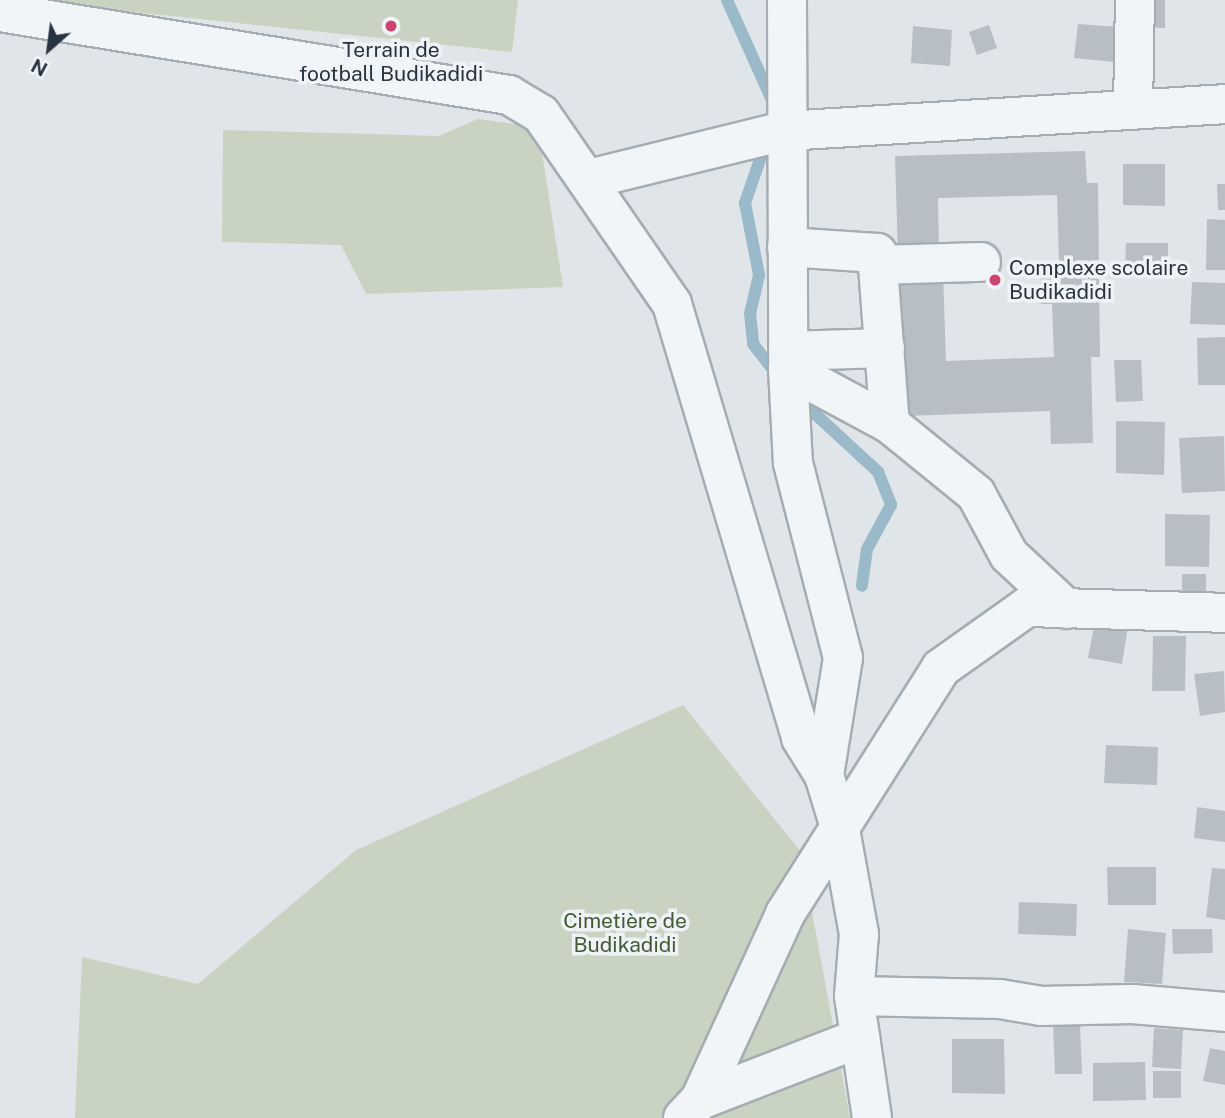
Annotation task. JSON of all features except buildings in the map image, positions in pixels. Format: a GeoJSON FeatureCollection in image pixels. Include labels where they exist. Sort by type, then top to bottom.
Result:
{"type":"FeatureCollection","features":[{"type":"Feature","properties":{"kind":"street"},"geometry":{"type":"LineString","coordinates":[[787,0],[785,131],[788,360],[793,463],[843,658],[824,775]]}},
{"type":"Feature","properties":{"kind":"street"},"geometry":{"type":"LineString","coordinates":[[1133,110],[1135,0]]}},
{"type":"Feature","properties":{"kind":"street"},"geometry":{"type":"LineString","coordinates":[[0,12],[509,95],[541,114],[589,179],[672,304],[801,738],[824,775],[839,824],[859,934],[854,996],[872,1118]]}},
{"type":"Feature","properties":{"kind":"street"},"geometry":{"type":"LineString","coordinates":[[589,179],[785,131],[1225,104]]}},
{"type":"Feature","properties":{"kind":"street"},"geometry":{"type":"LineString","coordinates":[[787,247],[877,253],[890,424]]}},
{"type":"Feature","properties":{"kind":"street"},"geometry":{"type":"LineString","coordinates":[[878,265],[981,262]]}},
{"type":"Feature","properties":{"kind":"street"},"geometry":{"type":"LineString","coordinates":[[788,360],[885,348]]}},
{"type":"Feature","properties":{"kind":"street"},"geometry":{"type":"LineString","coordinates":[[788,360],[890,424],[976,494],[1009,555],[1067,609]]}},
{"type":"Feature","properties":{"kind":"street"},"geometry":{"type":"LineString","coordinates":[[691,1109],[785,914],[839,824],[941,668],[1027,607],[1225,612]]}},
{"type":"Feature","properties":{"kind":"street"},"geometry":{"type":"LineString","coordinates":[[854,996],[1000,999],[1041,1006],[1132,1004],[1225,1012]]}},
{"type":"Feature","properties":{"kind":"street"},"geometry":{"type":"LineString","coordinates":[[691,1109],[860,1038]]}},
{"type":"Feature","properties":{"kind":"green space","name":"Terrain de football Budikadidi"},"geometry":{"type":"Polygon","coordinates":[[[20,0],[518,0],[512,52],[20,0]]]}},
{"type":"Feature","properties":{"kind":"green space"},"geometry":{"type":"Polygon","coordinates":[[[478,119],[538,127],[563,287],[366,294],[341,245],[222,242],[223,130],[439,136],[478,119]]]}},
{"type":"Feature","properties":{"kind":"green space","name":"Cimetière de Budikadidi"},"geometry":{"type":"Polygon","coordinates":[[[683,705],[801,852],[850,1118],[75,1118],[82,957],[198,984],[356,850],[683,705]]]}},
{"type":"Feature","properties":{"kind":"waterway"},"geometry":{"type":"LineString","coordinates":[[727,0],[772,100]]}},
{"type":"Feature","properties":{"kind":"waterway"},"geometry":{"type":"LineString","coordinates":[[766,142],[745,203],[759,275],[750,313],[753,344],[778,376]]}},
{"type":"Feature","properties":{"kind":"waterway"},"geometry":{"type":"LineString","coordinates":[[799,399],[878,472],[891,505],[867,549],[862,586]]}},
{"type":"Feature","properties":{"kind":"place","name":"Terrain de football Budikadidi"},"geometry":{"type":"Point","coordinates":[391,26]}},
{"type":"Feature","properties":{"kind":"place","name":"Complexe scolaire Budikadidi"},"geometry":{"type":"Point","coordinates":[995,280]}}]}
